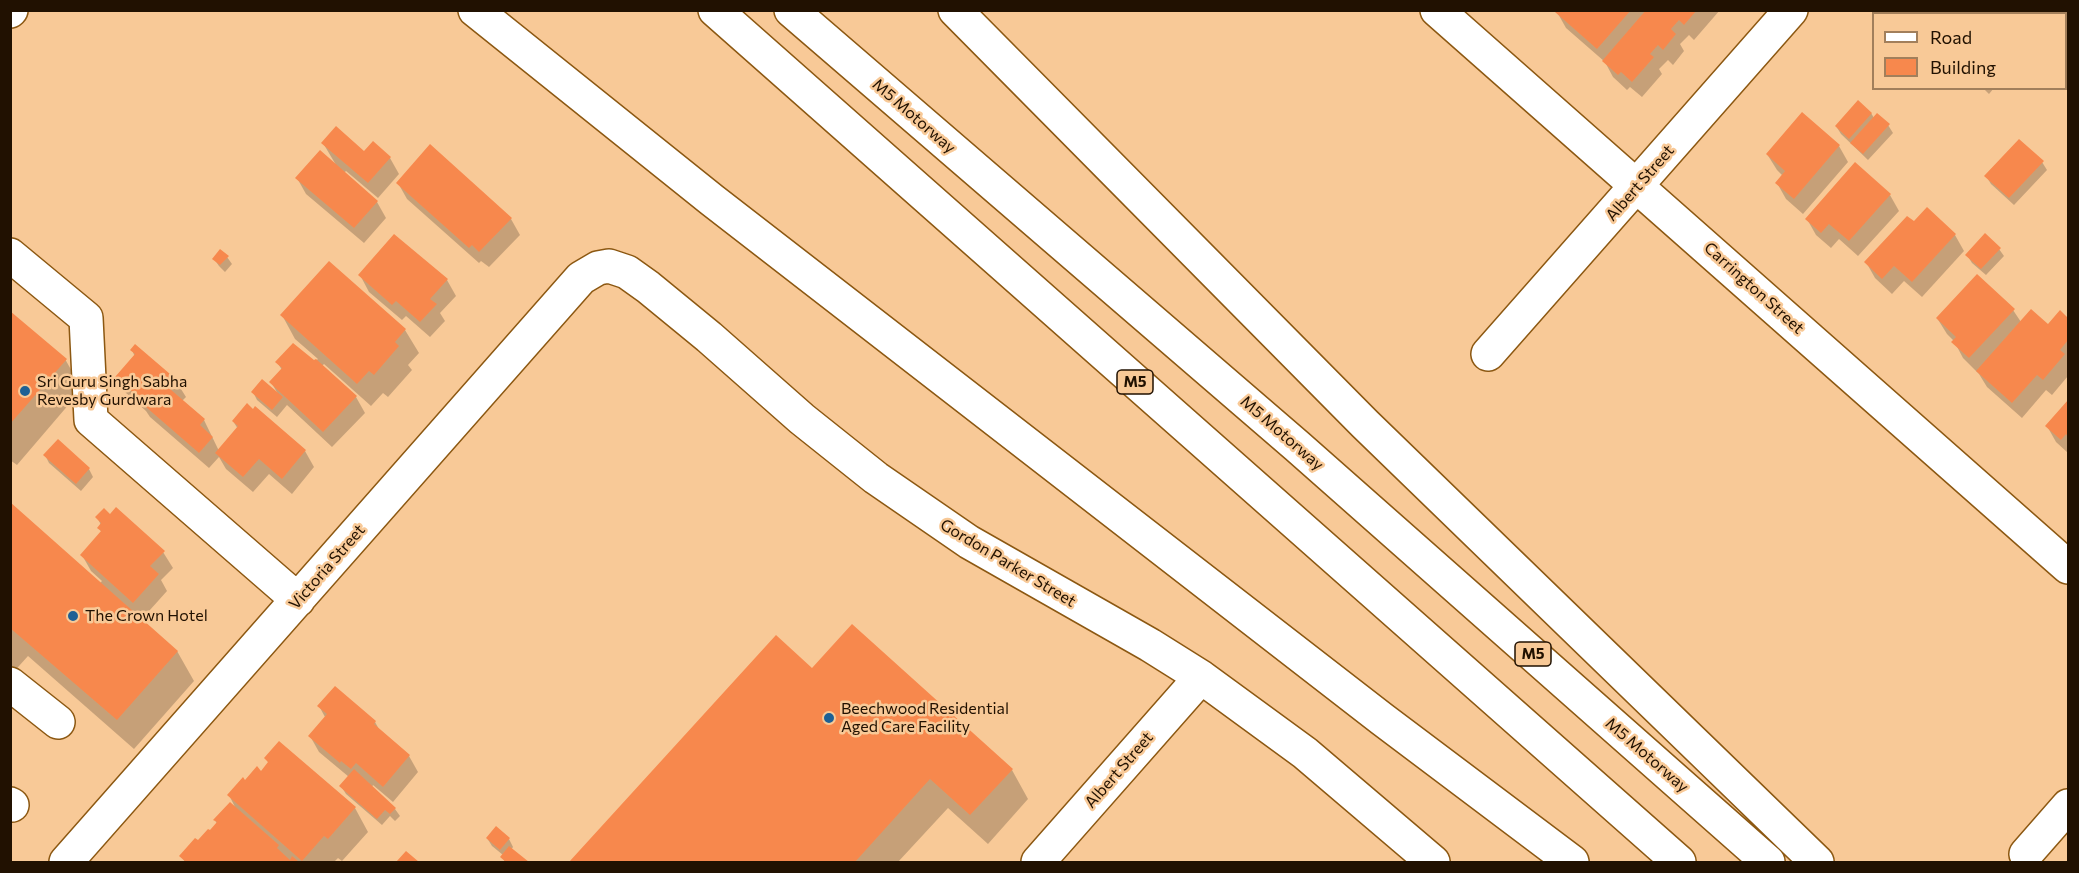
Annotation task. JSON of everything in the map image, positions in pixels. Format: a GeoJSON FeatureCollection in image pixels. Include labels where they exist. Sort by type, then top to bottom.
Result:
{"type":"FeatureCollection","features":[{"type":"Feature","properties":{"kind":"main road"},"geometry":{"type":"LineString","coordinates":[[475,10],[740,222],[1373,712],[1572,862]]}},
{"type":"Feature","properties":{"kind":"main road","name":"M5"},"geometry":{"type":"LineString","coordinates":[[715,10],[1679,862]]}},
{"type":"Feature","properties":{"kind":"main road","name":"M5 Motorway"},"geometry":{"type":"LineString","coordinates":[[791,10],[1297,446],[1768,862]]}},
{"type":"Feature","properties":{"kind":"main road"},"geometry":{"type":"LineString","coordinates":[[955,10],[1365,424],[1817,862]]}},
{"type":"Feature","properties":{"kind":"main road","name":"Carrington Street"},"geometry":{"type":"LineString","coordinates":[[1437,10],[2068,567]]}},
{"type":"Feature","properties":{"kind":"main road","name":"Albert Street"},"geometry":{"type":"LineString","coordinates":[[1488,354],[1791,10]]}},
{"type":"Feature","properties":{"kind":"main road"},"geometry":{"type":"LineString","coordinates":[[10,255],[86,318],[91,420],[298,600]]}},
{"type":"Feature","properties":{"kind":"main road","name":"Gordon Parker Street"},"geometry":{"type":"LineString","coordinates":[[589,273],[609,266],[627,272],[709,337],[811,426],[876,478],[978,548],[1150,645],[1201,678],[1305,753],[1433,862]]}},
{"type":"Feature","properties":{"kind":"main road","name":"Victoria Street"},"geometry":{"type":"LineString","coordinates":[[66,862],[581,278],[589,273]]}},
{"type":"Feature","properties":{"kind":"main road","name":"Albert Street"},"geometry":{"type":"LineString","coordinates":[[1038,862],[1201,678]]}},
{"type":"Feature","properties":{"kind":"main road"},"geometry":{"type":"LineString","coordinates":[[10,684],[58,722]]}},
{"type":"Feature","properties":{"kind":"main road"},"geometry":{"type":"LineString","coordinates":[[2026,854],[2068,806]]}},
{"type":"Feature","properties":{"kind":"building"},"geometry":{"type":"Polygon","coordinates":[[[1556,10],[1631,10],[1597,49],[1555,12],[1556,10]]]}},
{"type":"Feature","properties":{"kind":"building"},"geometry":{"type":"Polygon","coordinates":[[[1646,10],[1697,10],[1684,25],[1679,20],[1671,29],[1676,34],[1663,50],[1658,45],[1650,54],[1654,57],[1632,82],[1621,72],[1618,75],[1602,61],[1646,10]]]}},
{"type":"Feature","properties":{"kind":"building"},"geometry":{"type":"Polygon","coordinates":[[[1912,10],[1988,10],[1990,12],[1910,12],[1912,10]]]}},
{"type":"Feature","properties":{"kind":"building"},"geometry":{"type":"Polygon","coordinates":[[[1858,100],[1872,113],[1849,139],[1835,126],[1858,100]]]}},
{"type":"Feature","properties":{"kind":"building"},"geometry":{"type":"Polygon","coordinates":[[[1802,112],[1840,145],[1794,199],[1775,183],[1785,171],[1766,154],[1802,112]]]}},
{"type":"Feature","properties":{"kind":"building"},"geometry":{"type":"Polygon","coordinates":[[[1877,113],[1890,124],[1863,154],[1850,143],[1877,113]]]}},
{"type":"Feature","properties":{"kind":"building"},"geometry":{"type":"Polygon","coordinates":[[[336,126],[364,151],[373,141],[391,157],[368,183],[321,143],[336,126]]]}},
{"type":"Feature","properties":{"kind":"building"},"geometry":{"type":"Polygon","coordinates":[[[2019,139],[2044,161],[2009,198],[1984,176],[2019,139]]]}},
{"type":"Feature","properties":{"kind":"building"},"geometry":{"type":"Polygon","coordinates":[[[430,144],[512,218],[479,252],[472,245],[469,248],[396,183],[430,144]]]}},
{"type":"Feature","properties":{"kind":"building"},"geometry":{"type":"Polygon","coordinates":[[[320,150],[378,201],[354,228],[295,178],[320,150]]]}},
{"type":"Feature","properties":{"kind":"building"},"geometry":{"type":"Polygon","coordinates":[[[1855,162],[1891,194],[1849,241],[1829,224],[1821,233],[1805,219],[1855,162]]]}},
{"type":"Feature","properties":{"kind":"building"},"geometry":{"type":"Polygon","coordinates":[[[1927,207],[1956,234],[1912,282],[1894,266],[1882,279],[1864,262],[1907,216],[1914,221],[1927,207]]]}},
{"type":"Feature","properties":{"kind":"building"},"geometry":{"type":"Polygon","coordinates":[[[1985,233],[2001,248],[1981,269],[1965,255],[1985,233]]]}},
{"type":"Feature","properties":{"kind":"building"},"geometry":{"type":"Polygon","coordinates":[[[394,234],[448,279],[430,299],[437,304],[420,322],[396,301],[392,305],[358,275],[394,234]]]}},
{"type":"Feature","properties":{"kind":"building"},"geometry":{"type":"Polygon","coordinates":[[[220,249],[229,256],[220,265],[212,259],[220,249]]]}},
{"type":"Feature","properties":{"kind":"building"},"geometry":{"type":"Polygon","coordinates":[[[329,261],[406,329],[395,342],[399,346],[374,375],[369,371],[357,384],[280,315],[329,261]]]}},
{"type":"Feature","properties":{"kind":"building"},"geometry":{"type":"Polygon","coordinates":[[[1977,274],[2015,309],[1969,358],[1951,342],[1956,337],[1936,318],[1977,274]]]}},
{"type":"Feature","properties":{"kind":"building"},"geometry":{"type":"Polygon","coordinates":[[[2031,309],[2048,324],[2060,310],[2068,318],[2068,340],[2060,350],[2065,354],[2043,380],[2037,375],[2012,403],[1976,371],[2031,309]]]}},
{"type":"Feature","properties":{"kind":"building","name":"Sri Guru Singh Sabha Revesby Gurdwara"},"geometry":{"type":"Polygon","coordinates":[[[10,311],[67,359],[10,424],[10,311]]]}},
{"type":"Feature","properties":{"kind":"building"},"geometry":{"type":"Polygon","coordinates":[[[293,343],[314,360],[316,359],[357,396],[323,432],[269,382],[282,368],[275,362],[293,343]]]}},
{"type":"Feature","properties":{"kind":"building"},"geometry":{"type":"Polygon","coordinates":[[[135,344],[177,380],[170,389],[205,419],[200,425],[213,437],[199,453],[115,377],[135,354],[130,350],[135,344]]]}},
{"type":"Feature","properties":{"kind":"building"},"geometry":{"type":"Polygon","coordinates":[[[262,379],[283,397],[272,410],[251,392],[262,379]]]}},
{"type":"Feature","properties":{"kind":"building"},"geometry":{"type":"Polygon","coordinates":[[[2068,400],[2068,437],[2066,434],[2061,440],[2045,426],[2068,400]]]}},
{"type":"Feature","properties":{"kind":"building"},"geometry":{"type":"Polygon","coordinates":[[[247,403],[253,409],[255,406],[306,450],[282,479],[259,459],[243,477],[215,453],[238,426],[232,421],[247,403]]]}},
{"type":"Feature","properties":{"kind":"building"},"geometry":{"type":"Polygon","coordinates":[[[58,439],[90,468],[76,484],[43,455],[58,439]]]}},
{"type":"Feature","properties":{"kind":"building"},"geometry":{"type":"Polygon","coordinates":[[[10,502],[178,651],[117,720],[10,628],[10,502]]]}},
{"type":"Feature","properties":{"kind":"building"},"geometry":{"type":"Polygon","coordinates":[[[116,507],[165,551],[150,566],[159,574],[133,603],[80,555],[101,531],[97,528],[101,523],[95,517],[104,508],[110,514],[116,507]]]}},
{"type":"Feature","properties":{"kind":"building","name":"Beechwood Residential Aged Care Facility"},"geometry":{"type":"Polygon","coordinates":[[[852,624],[1013,769],[970,815],[930,779],[855,862],[569,862],[776,635],[812,668],[852,624]]]}},
{"type":"Feature","properties":{"kind":"building"},"geometry":{"type":"Polygon","coordinates":[[[335,686],[376,721],[374,724],[410,755],[383,787],[356,763],[351,769],[341,761],[340,763],[308,736],[327,714],[317,706],[335,686]]]}},
{"type":"Feature","properties":{"kind":"building"},"geometry":{"type":"Polygon","coordinates":[[[279,741],[356,807],[328,839],[324,836],[302,861],[227,795],[243,777],[245,780],[257,766],[261,771],[268,762],[264,758],[279,741]]]}},
{"type":"Feature","properties":{"kind":"building"},"geometry":{"type":"Polygon","coordinates":[[[354,769],[396,808],[390,814],[385,810],[377,819],[339,786],[354,769]]]}},
{"type":"Feature","properties":{"kind":"building"},"geometry":{"type":"Polygon","coordinates":[[[230,802],[279,845],[277,848],[290,860],[292,856],[299,862],[186,862],[179,856],[195,838],[198,840],[208,829],[210,830],[217,822],[213,820],[230,802]]]}},
{"type":"Feature","properties":{"kind":"building"},"geometry":{"type":"Polygon","coordinates":[[[496,826],[510,838],[500,850],[486,838],[496,826]]]}},
{"type":"Feature","properties":{"kind":"building"},"geometry":{"type":"Polygon","coordinates":[[[509,846],[529,862],[506,862],[500,857],[509,846]]]}},
{"type":"Feature","properties":{"kind":"building"},"geometry":{"type":"Polygon","coordinates":[[[406,851],[419,862],[396,862],[406,851]]]}},
{"type":"Feature","properties":{"kind":"place","name":"Sri Guru Singh Sabha Revesby Gurdwara"},"geometry":{"type":"Point","coordinates":[25,391]}},
{"type":"Feature","properties":{"kind":"place","name":"The Crown Hotel"},"geometry":{"type":"Point","coordinates":[73,616]}},
{"type":"Feature","properties":{"kind":"place","name":"Beechwood Residential Aged Care Facility"},"geometry":{"type":"Point","coordinates":[829,718]}}]}
